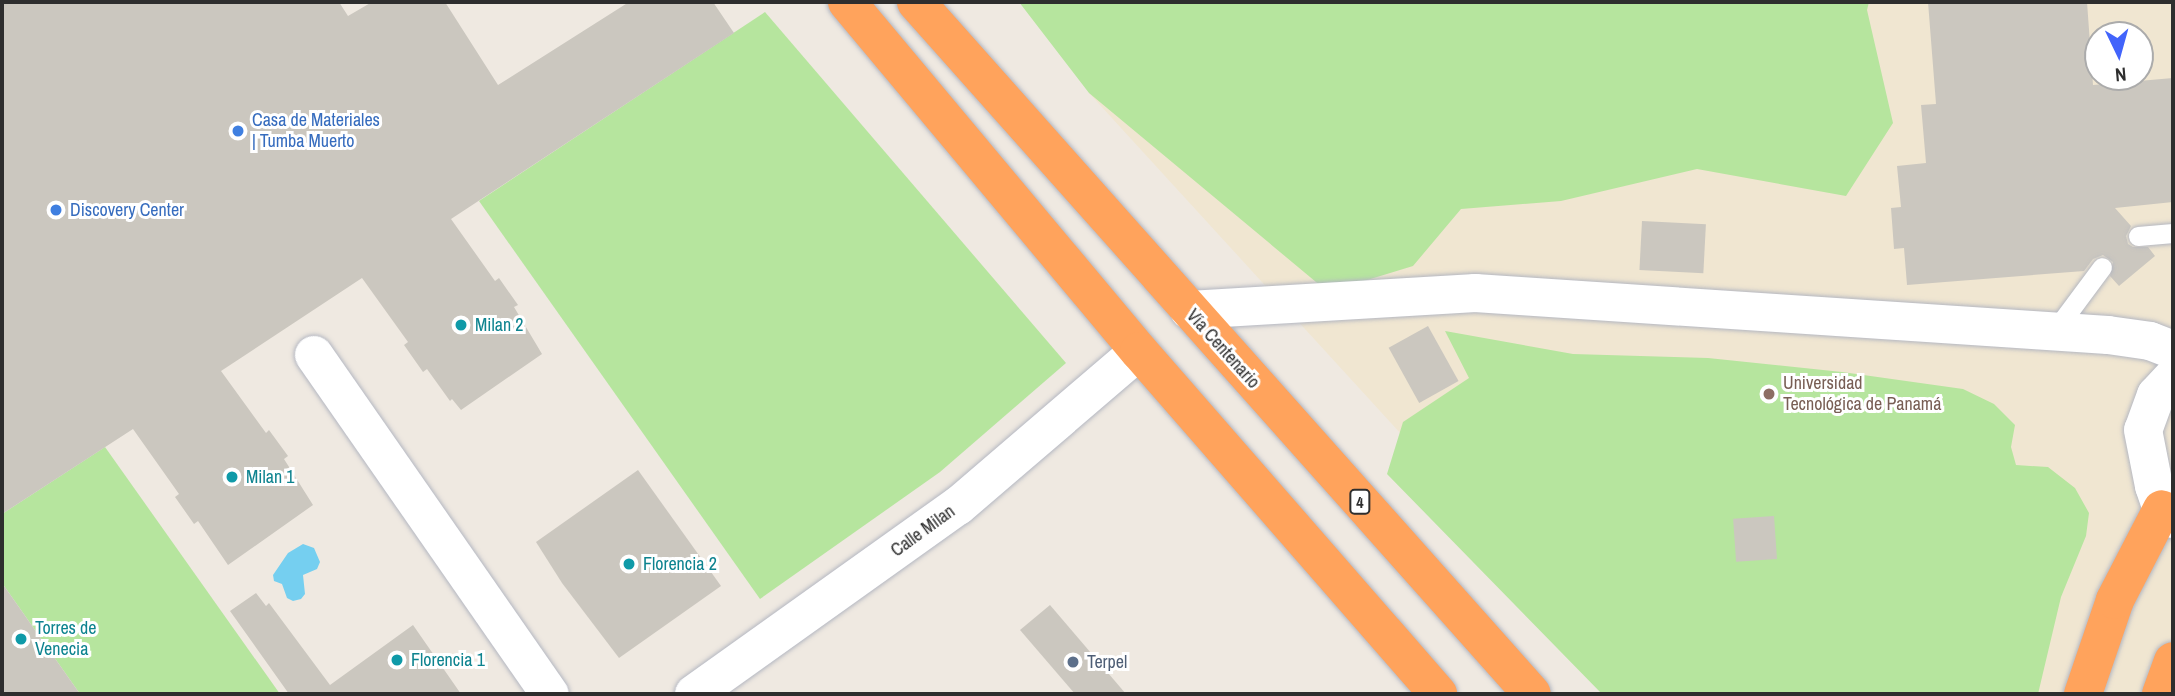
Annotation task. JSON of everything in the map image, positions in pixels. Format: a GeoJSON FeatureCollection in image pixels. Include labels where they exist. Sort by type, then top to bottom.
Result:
{"type":"FeatureCollection","features":[{"type":"Feature","properties":{"kind":"highway"},"geometry":{"type":"LineString","coordinates":[[848,2],[1139,351],[1438,694]]}},
{"type":"Feature","properties":{"kind":"highway","name":"Vía Centenario"},"geometry":{"type":"LineString","coordinates":[[916,2],[1532,694]]}},
{"type":"Feature","properties":{"kind":"highway"},"geometry":{"type":"LineString","coordinates":[[2082,694],[2115,600],[2168,514]]}},
{"type":"Feature","properties":{"kind":"highway"},"geometry":{"type":"LineString","coordinates":[[2161,694],[2173,661]]}},
{"type":"Feature","properties":{"kind":"street"},"geometry":{"type":"LineString","coordinates":[[1189,310],[1475,293],[2053,332],[2151,341],[2173,351]]}},
{"type":"Feature","properties":{"kind":"street","name":"Calle Milan"},"geometry":{"type":"LineString","coordinates":[[694,694],[958,506],[1139,351]]}},
{"type":"Feature","properties":{"kind":"street"},"geometry":{"type":"LineString","coordinates":[[314,355],[550,694]]}},
{"type":"Feature","properties":{"kind":"street"},"geometry":{"type":"LineString","coordinates":[[2168,514],[2154,486],[2143,430],[2156,395],[2173,377]]}},
{"type":"Feature","properties":{"kind":"lane"},"geometry":{"type":"LineString","coordinates":[[2138,236],[2173,233]]}},
{"type":"Feature","properties":{"kind":"lane"},"geometry":{"type":"LineString","coordinates":[[2053,332],[2102,267]]}},
{"type":"Feature","properties":{"kind":"shaded area","name":"Universidad Tecnológica de Panamá"},"geometry":{"type":"Polygon","coordinates":[[[1150,2],[2173,2],[2173,694],[1639,694],[1089,93],[1150,2]]]}},
{"type":"Feature","properties":{"kind":"green space"},"geometry":{"type":"Polygon","coordinates":[[[1019,2],[1869,2],[1867,10],[1893,123],[1846,196],[1697,169],[1561,201],[1461,209],[1413,266],[1328,292],[1089,93],[1019,2]]]}},
{"type":"Feature","properties":{"kind":"green space"},"geometry":{"type":"Polygon","coordinates":[[[765,12],[1066,363],[940,472],[760,599],[479,201],[765,12]]]}},
{"type":"Feature","properties":{"kind":"green space"},"geometry":{"type":"Polygon","coordinates":[[[1445,331],[1573,354],[1708,358],[1842,372],[1963,389],[1994,404],[2015,425],[2011,447],[2016,465],[2048,467],[2075,488],[2089,513],[2086,536],[2061,597],[2038,694],[1602,694],[1387,474],[1403,422],[1469,378],[1445,331]]]}},
{"type":"Feature","properties":{"kind":"green space"},"geometry":{"type":"Polygon","coordinates":[[[105,447],[280,694],[80,694],[2,583],[2,514],[105,447]]]}},
{"type":"Feature","properties":{"kind":"water"},"geometry":{"type":"Polygon","coordinates":[[[303,544],[314,548],[320,562],[317,569],[303,575],[305,594],[301,599],[293,601],[287,598],[282,584],[274,581],[273,575],[288,553],[303,544]]]}},
{"type":"Feature","properties":{"kind":"building"},"geometry":{"type":"Polygon","coordinates":[[[2,2],[339,2],[348,16],[372,2],[445,2],[498,85],[629,2],[713,2],[734,33],[451,219],[495,281],[499,278],[518,305],[514,307],[542,354],[461,410],[452,399],[450,401],[427,369],[423,372],[404,345],[408,342],[362,278],[221,371],[266,433],[269,430],[288,456],[284,459],[313,505],[228,565],[198,521],[194,524],[175,497],[179,494],[133,429],[2,514],[2,2]]]}},
{"type":"Feature","properties":{"kind":"building"},"geometry":{"type":"Polygon","coordinates":[[[1928,2],[2087,2],[2088,21],[2084,21],[2084,91],[2154,91],[2154,80],[2173,78],[2173,202],[2115,208],[2131,226],[2126,236],[2128,244],[2133,247],[2148,247],[2155,256],[2119,286],[2110,276],[2113,262],[2103,255],[2093,259],[2084,271],[1907,285],[1904,248],[1894,249],[1891,208],[1901,207],[1897,166],[1926,163],[1921,105],[1936,104],[1928,2]]]}},
{"type":"Feature","properties":{"kind":"building"},"geometry":{"type":"Polygon","coordinates":[[[1642,221],[1706,224],[1703,273],[1639,270],[1642,221]]]}},
{"type":"Feature","properties":{"kind":"building"},"geometry":{"type":"Polygon","coordinates":[[[1428,326],[1459,381],[1419,403],[1389,348],[1428,326]]]}},
{"type":"Feature","properties":{"kind":"building","name":"Florencia 2"},"geometry":{"type":"Polygon","coordinates":[[[638,470],[721,586],[619,658],[562,583],[536,542],[638,470]]]}},
{"type":"Feature","properties":{"kind":"building"},"geometry":{"type":"Polygon","coordinates":[[[1774,516],[1777,559],[1736,562],[1733,519],[1774,516]]]}},
{"type":"Feature","properties":{"kind":"building","name":"Torres de Venecia"},"geometry":{"type":"Polygon","coordinates":[[[2,583],[80,694],[2,694],[2,583]]]}},
{"type":"Feature","properties":{"kind":"building"},"geometry":{"type":"Polygon","coordinates":[[[256,593],[266,606],[269,603],[330,685],[413,625],[461,694],[289,694],[230,611],[256,593]]]}},
{"type":"Feature","properties":{"kind":"building","name":"Terpel"},"geometry":{"type":"Polygon","coordinates":[[[1050,605],[1126,694],[1075,694],[1020,630],[1050,605]]]}},
{"type":"Feature","properties":{"kind":"place","name":"Casa de Materiales | Tumba Muerto"},"geometry":{"type":"Point","coordinates":[238,131]}},
{"type":"Feature","properties":{"kind":"place","name":"Discovery Center"},"geometry":{"type":"Point","coordinates":[56,210]}},
{"type":"Feature","properties":{"kind":"place","name":"Milan 2"},"geometry":{"type":"Point","coordinates":[461,325]}},
{"type":"Feature","properties":{"kind":"place","name":"Universidad Tecnológica de Panamá"},"geometry":{"type":"Point","coordinates":[1769,394]}},
{"type":"Feature","properties":{"kind":"place","name":"Milan 1"},"geometry":{"type":"Point","coordinates":[232,477]}},
{"type":"Feature","properties":{"kind":"place","name":"Florencia 2"},"geometry":{"type":"Point","coordinates":[629,564]}},
{"type":"Feature","properties":{"kind":"place","name":"Torres de Venecia"},"geometry":{"type":"Point","coordinates":[21,639]}},
{"type":"Feature","properties":{"kind":"place","name":"Florencia 1"},"geometry":{"type":"Point","coordinates":[397,660]}},
{"type":"Feature","properties":{"kind":"place","name":"Terpel"},"geometry":{"type":"Point","coordinates":[1073,662]}}]}
